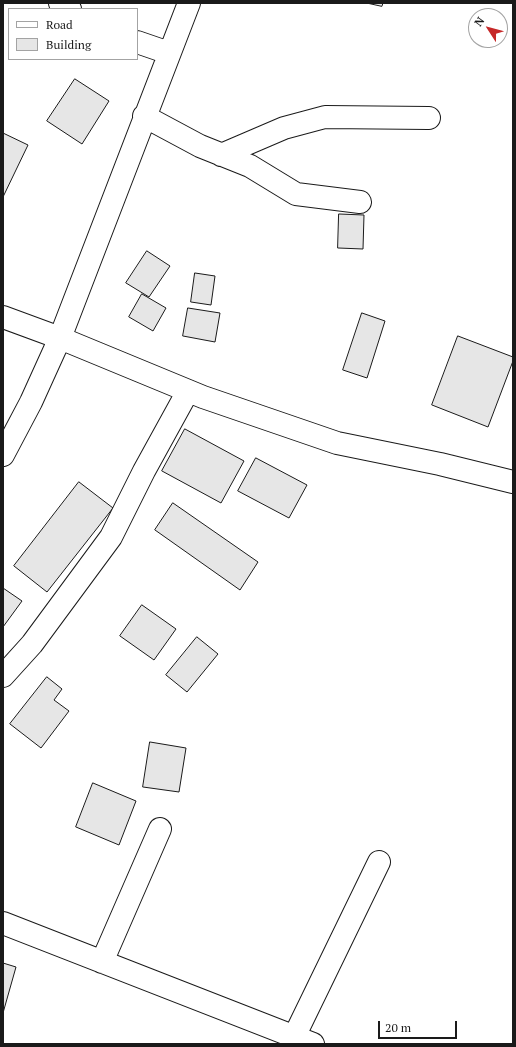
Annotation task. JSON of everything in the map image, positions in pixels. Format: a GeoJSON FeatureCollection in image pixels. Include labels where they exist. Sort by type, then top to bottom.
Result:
{"type":"FeatureCollection","features":[{"type":"Feature","properties":{"kind":"street"},"geometry":{"type":"LineString","coordinates":[[3,455],[31,402],[60,338],[188,3]]}},
{"type":"Feature","properties":{"kind":"street"},"geometry":{"type":"LineString","coordinates":[[138,42],[169,53]]}},
{"type":"Feature","properties":{"kind":"street"},"geometry":{"type":"LineString","coordinates":[[144,116],[200,146],[250,166],[296,194],[360,202]]}},
{"type":"Feature","properties":{"kind":"street"},"geometry":{"type":"LineString","coordinates":[[221,154],[284,128],[325,117],[429,118]]}},
{"type":"Feature","properties":{"kind":"street"},"geometry":{"type":"LineString","coordinates":[[3,317],[60,338],[203,397],[337,443],[440,464],[513,482]]}},
{"type":"Feature","properties":{"kind":"street"},"geometry":{"type":"LineString","coordinates":[[3,676],[32,644],[112,537],[144,471],[188,391]]}},
{"type":"Feature","properties":{"kind":"street"},"geometry":{"type":"LineString","coordinates":[[102,962],[160,829]]}},
{"type":"Feature","properties":{"kind":"street"},"geometry":{"type":"LineString","coordinates":[[3,924],[304,1040],[380,862]]}},
{"type":"Feature","properties":{"kind":"building"},"geometry":{"type":"Polygon","coordinates":[[[367,3],[383,3],[382,6],[367,3]]]}},
{"type":"Feature","properties":{"kind":"building"},"geometry":{"type":"Polygon","coordinates":[[[75,79],[109,101],[82,144],[47,121],[75,79]]]}},
{"type":"Feature","properties":{"kind":"building"},"geometry":{"type":"Polygon","coordinates":[[[3,133],[28,145],[3,197],[3,133]]]}},
{"type":"Feature","properties":{"kind":"building"},"geometry":{"type":"Polygon","coordinates":[[[339,214],[364,215],[363,249],[338,248],[339,214]]]}},
{"type":"Feature","properties":{"kind":"building"},"geometry":{"type":"Polygon","coordinates":[[[147,251],[170,266],[149,297],[126,283],[147,251]]]}},
{"type":"Feature","properties":{"kind":"building"},"geometry":{"type":"Polygon","coordinates":[[[195,273],[215,276],[211,305],[191,302],[195,273]]]}},
{"type":"Feature","properties":{"kind":"building"},"geometry":{"type":"Polygon","coordinates":[[[142,294],[166,308],[153,331],[129,317],[142,294]]]}},
{"type":"Feature","properties":{"kind":"building"},"geometry":{"type":"Polygon","coordinates":[[[188,308],[220,313],[215,342],[183,336],[188,308]]]}},
{"type":"Feature","properties":{"kind":"building"},"geometry":{"type":"Polygon","coordinates":[[[362,313],[385,321],[367,378],[343,370],[362,313]]]}},
{"type":"Feature","properties":{"kind":"building"},"geometry":{"type":"Polygon","coordinates":[[[458,336],[513,357],[513,361],[488,427],[432,405],[458,336]]]}},
{"type":"Feature","properties":{"kind":"building"},"geometry":{"type":"Polygon","coordinates":[[[185,429],[244,461],[221,503],[162,471],[185,429]]]}},
{"type":"Feature","properties":{"kind":"building"},"geometry":{"type":"Polygon","coordinates":[[[256,458],[307,485],[289,518],[238,491],[256,458]]]}},
{"type":"Feature","properties":{"kind":"building"},"geometry":{"type":"Polygon","coordinates":[[[79,482],[113,508],[47,592],[14,566],[79,482]]]}},
{"type":"Feature","properties":{"kind":"building"},"geometry":{"type":"Polygon","coordinates":[[[173,503],[258,562],[240,590],[155,530],[173,503]]]}},
{"type":"Feature","properties":{"kind":"building"},"geometry":{"type":"Polygon","coordinates":[[[3,588],[22,601],[3,627],[3,588]]]}},
{"type":"Feature","properties":{"kind":"building"},"geometry":{"type":"Polygon","coordinates":[[[142,605],[176,629],[154,660],[120,636],[142,605]]]}},
{"type":"Feature","properties":{"kind":"building"},"geometry":{"type":"Polygon","coordinates":[[[197,637],[218,654],[187,692],[166,675],[197,637]]]}},
{"type":"Feature","properties":{"kind":"building"},"geometry":{"type":"Polygon","coordinates":[[[47,677],[62,689],[54,700],[69,711],[41,748],[10,724],[47,677]]]}},
{"type":"Feature","properties":{"kind":"building"},"geometry":{"type":"Polygon","coordinates":[[[150,742],[186,748],[179,792],[143,787],[150,742]]]}},
{"type":"Feature","properties":{"kind":"building"},"geometry":{"type":"Polygon","coordinates":[[[93,783],[136,801],[119,845],[76,827],[93,783]]]}},
{"type":"Feature","properties":{"kind":"building"},"geometry":{"type":"Polygon","coordinates":[[[3,963],[16,967],[3,1013],[3,963]]]}}]}
